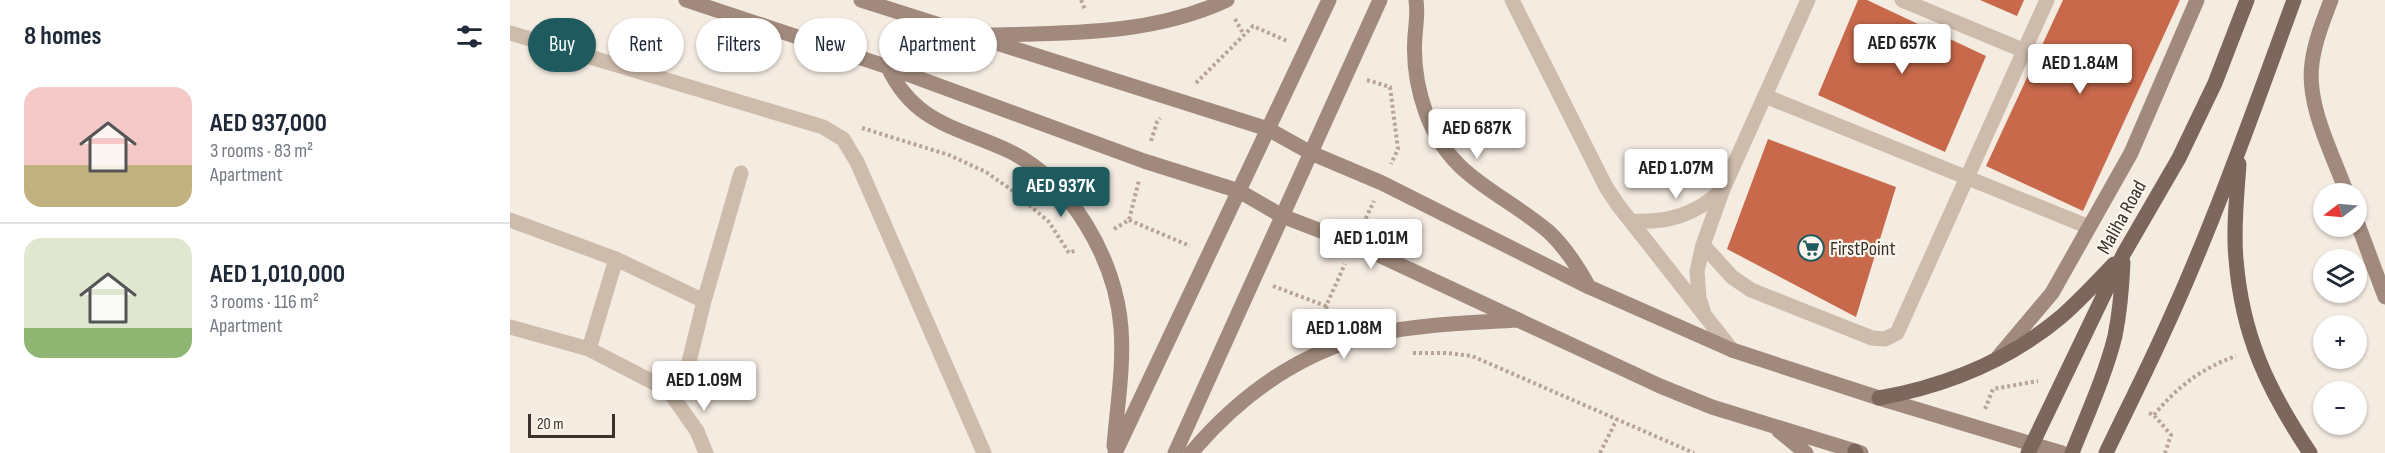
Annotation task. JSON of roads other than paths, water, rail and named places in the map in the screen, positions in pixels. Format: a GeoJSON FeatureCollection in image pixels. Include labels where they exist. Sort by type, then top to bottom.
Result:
{"type":"FeatureCollection","features":[{"type":"Feature","properties":{"kind":"main road"},"geometry":{"type":"LineString","coordinates":[[686,0],[879,65]]}},
{"type":"Feature","properties":{"kind":"main road"},"geometry":{"type":"LineString","coordinates":[[861,0],[920,18]]}},
{"type":"Feature","properties":{"kind":"main road"},"geometry":{"type":"LineString","coordinates":[[997,34],[1119,30],[1155,25],[1191,15],[1227,0]]}},
{"type":"Feature","properties":{"kind":"main road"},"geometry":{"type":"LineString","coordinates":[[1114,453],[1329,0]]}},
{"type":"Feature","properties":{"kind":"main road"},"geometry":{"type":"LineString","coordinates":[[1175,453],[1380,0]]}},
{"type":"Feature","properties":{"kind":"main road"},"geometry":{"type":"LineString","coordinates":[[1416,0],[1418,15],[1415,35],[1416,76],[1427,116],[1437,135],[1463,170],[1480,185],[1539,225],[1565,249],[1589,288]]}},
{"type":"Feature","properties":{"kind":"main road"},"geometry":{"type":"LineString","coordinates":[[1998,357],[2052,293],[2090,227],[2131,153],[2198,0]]}},
{"type":"Feature","properties":{"kind":"main road","name":"Maliha Road"},"geometry":{"type":"LineString","coordinates":[[2033,450],[2124,253],[2179,158],[2215,82],[2247,0]]}},
{"type":"Feature","properties":{"kind":"main road"},"geometry":{"type":"LineString","coordinates":[[2106,453],[2164,333],[2240,148],[2294,0]]}},
{"type":"Feature","properties":{"kind":"main road"},"geometry":{"type":"LineString","coordinates":[[2331,0],[2316,41],[2312,66],[2312,88],[2318,115],[2343,183]]}},
{"type":"Feature","properties":{"kind":"main road"},"geometry":{"type":"LineString","coordinates":[[997,42],[1268,129],[1311,153],[1382,183],[1589,288],[1732,350],[2033,450],[2062,453]]}},
{"type":"Feature","properties":{"kind":"main road"},"geometry":{"type":"LineString","coordinates":[[890,72],[901,91],[919,110],[934,120],[1010,152],[1036,169],[1059,190],[1079,214],[1096,241],[1117,298],[1121,328],[1114,453]]}},
{"type":"Feature","properties":{"kind":"main road"},"geometry":{"type":"LineString","coordinates":[[899,72],[1144,161],[1239,191],[1282,216],[1355,244],[1660,386],[1712,407],[1857,452]]}},
{"type":"Feature","properties":{"kind":"main road"},"geometry":{"type":"LineString","coordinates":[[2240,148],[2235,258],[2243,306],[2254,351],[2281,409],[2310,453]]}},
{"type":"Feature","properties":{"kind":"main road"},"geometry":{"type":"LineString","coordinates":[[2363,237],[2385,297]]}},
{"type":"Feature","properties":{"kind":"main road"},"geometry":{"type":"LineString","coordinates":[[1879,398],[1916,391],[1952,380],[2025,343],[2061,316],[2124,253]]}},
{"type":"Feature","properties":{"kind":"main road"},"geometry":{"type":"LineString","coordinates":[[2072,453],[2115,336],[2121,302],[2124,253]]}},
{"type":"Feature","properties":{"kind":"main road"},"geometry":{"type":"LineString","coordinates":[[1191,453],[1238,403],[1269,380],[1303,360],[1339,345],[1376,334],[1415,328],[1518,320]]}},
{"type":"Feature","properties":{"kind":"main road"},"geometry":{"type":"LineString","coordinates":[[1769,424],[1806,453]]}},
{"type":"Feature","properties":{"kind":"street"},"geometry":{"type":"LineString","coordinates":[[1512,0],[1596,168],[1618,205],[1732,350]]}},
{"type":"Feature","properties":{"kind":"street"},"geometry":{"type":"LineString","coordinates":[[1709,322],[1699,298],[1697,271],[1703,245],[1723,189],[1808,0]]}},
{"type":"Feature","properties":{"kind":"street"},"geometry":{"type":"LineString","coordinates":[[1902,0],[2025,51]]}},
{"type":"Feature","properties":{"kind":"street"},"geometry":{"type":"LineString","coordinates":[[1703,245],[1732,277],[1751,290],[1872,338],[1891,337],[1901,328],[2047,0]]}},
{"type":"Feature","properties":{"kind":"street"},"geometry":{"type":"LineString","coordinates":[[510,33],[823,127],[843,139],[857,162],[984,453]]}},
{"type":"Feature","properties":{"kind":"street"},"geometry":{"type":"LineString","coordinates":[[1765,96],[2090,227]]}},
{"type":"Feature","properties":{"kind":"street"},"geometry":{"type":"LineString","coordinates":[[668,390],[688,366],[741,173]]}},
{"type":"Feature","properties":{"kind":"street"},"geometry":{"type":"LineString","coordinates":[[1632,221],[1652,222],[1691,213],[1723,189]]}},
{"type":"Feature","properties":{"kind":"street"},"geometry":{"type":"LineString","coordinates":[[510,220],[616,259],[704,301]]}},
{"type":"Feature","properties":{"kind":"street"},"geometry":{"type":"LineString","coordinates":[[590,349],[616,259]]}},
{"type":"Feature","properties":{"kind":"street"},"geometry":{"type":"LineString","coordinates":[[510,327],[590,349],[668,390],[697,431],[706,453]]}},
{"type":"Feature","properties":{"kind":"place","name":"FirstPoint"},"geometry":{"type":"Point","coordinates":[1811,248]}}]}
